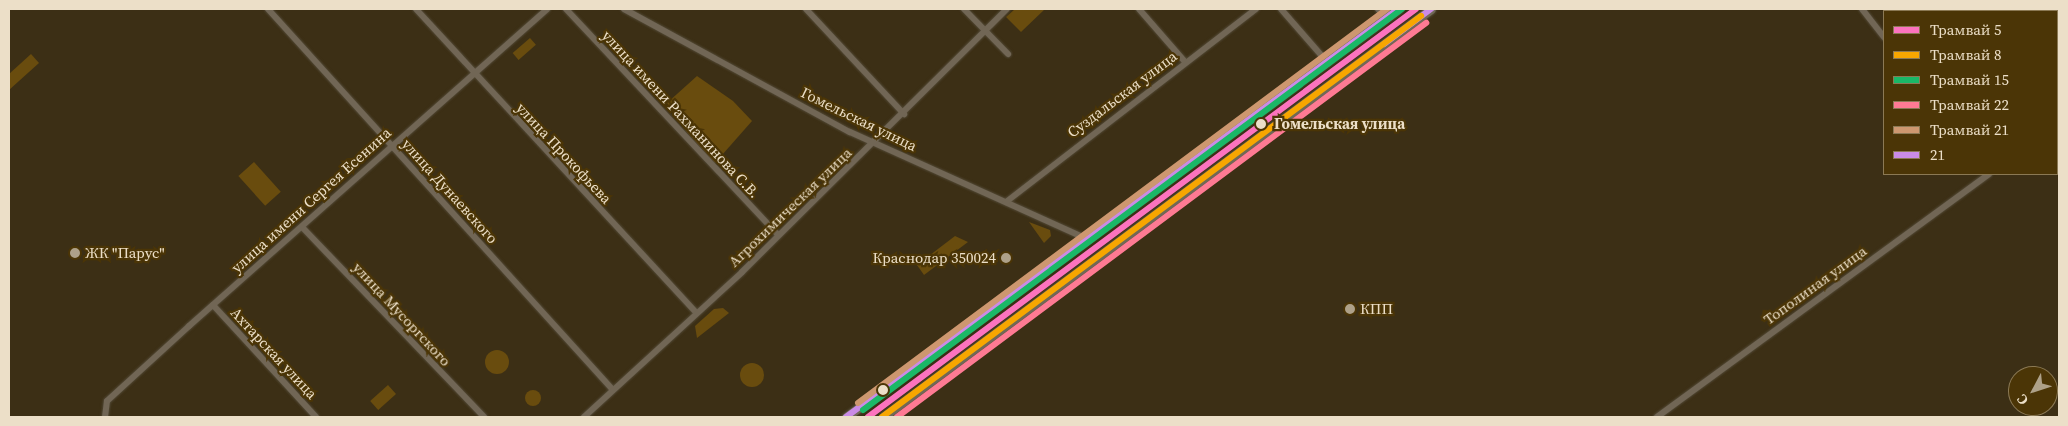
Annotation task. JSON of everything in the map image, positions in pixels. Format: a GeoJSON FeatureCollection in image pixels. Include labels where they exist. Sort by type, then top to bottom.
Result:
{"type":"FeatureCollection","features":[{"type":"Feature","properties":{"kind":"street","name":"улица Дунаевского"},"geometry":{"type":"LineString","coordinates":[[268,9],[613,390]]}},
{"type":"Feature","properties":{"kind":"street","name":"улица Прокофьева"},"geometry":{"type":"LineString","coordinates":[[416,9],[473,73],[696,312]]}},
{"type":"Feature","properties":{"kind":"street","name":"улица имени Сергея Есенина"},"geometry":{"type":"LineString","coordinates":[[105,417],[107,401],[302,227],[390,144],[547,9]]}},
{"type":"Feature","properties":{"kind":"street","name":"улица имени Рахманинова С.В."},"geometry":{"type":"LineString","coordinates":[[566,9],[778,235]]}},
{"type":"Feature","properties":{"kind":"street","name":"Гомельская улица"},"geometry":{"type":"LineString","coordinates":[[624,9],[873,143],[1089,240]]}},
{"type":"Feature","properties":{"kind":"street"},"geometry":{"type":"LineString","coordinates":[[806,9],[904,114]]}},
{"type":"Feature","properties":{"kind":"street"},"geometry":{"type":"LineString","coordinates":[[964,9],[1008,54]]}},
{"type":"Feature","properties":{"kind":"street","name":"Агрохимическая улица"},"geometry":{"type":"LineString","coordinates":[[584,417],[904,114],[984,30],[1008,9]]}},
{"type":"Feature","properties":{"kind":"street"},"geometry":{"type":"LineString","coordinates":[[1140,9],[1185,62]]}},
{"type":"Feature","properties":{"kind":"street","name":"Суздальская улица"},"geometry":{"type":"LineString","coordinates":[[1006,202],[1256,9]]}},
{"type":"Feature","properties":{"kind":"street"},"geometry":{"type":"LineString","coordinates":[[1281,9],[1328,62]]}},
{"type":"Feature","properties":{"kind":"street"},"geometry":{"type":"LineString","coordinates":[[1378,9],[1386,18]]}},
{"type":"Feature","properties":{"kind":"street"},"geometry":{"type":"LineString","coordinates":[[846,417],[1089,240],[1398,9]]}},
{"type":"Feature","properties":{"kind":"street"},"geometry":{"type":"LineString","coordinates":[[883,417],[1431,9]]}},
{"type":"Feature","properties":{"kind":"street"},"geometry":{"type":"LineString","coordinates":[[1862,9],[1883,36]]}},
{"type":"Feature","properties":{"kind":"street","name":"Тополиная улица"},"geometry":{"type":"LineString","coordinates":[[1657,417],[1988,175]]}},
{"type":"Feature","properties":{"kind":"street","name":"улица Мусоргского"},"geometry":{"type":"LineString","coordinates":[[302,227],[484,417]]}},
{"type":"Feature","properties":{"kind":"street","name":"Ахтарская улица"},"geometry":{"type":"LineString","coordinates":[[214,306],[316,417]]}},
{"type":"Feature","properties":{"kind":"shaded area"},"geometry":{"type":"Polygon","coordinates":[[[1015,9],[1045,9],[1021,32],[1006,17],[1015,9]]]}},
{"type":"Feature","properties":{"kind":"shaded area"},"geometry":{"type":"Polygon","coordinates":[[[530,38],[536,45],[519,60],[513,53],[530,38]]]}},
{"type":"Feature","properties":{"kind":"shaded area"},"geometry":{"type":"Polygon","coordinates":[[[31,54],[39,63],[9,90],[9,74],[31,54]]]}},
{"type":"Feature","properties":{"kind":"shaded area"},"geometry":{"type":"Polygon","coordinates":[[[697,76],[733,101],[752,121],[715,163],[686,131],[667,103],[697,76]]]}},
{"type":"Feature","properties":{"kind":"shaded area"},"geometry":{"type":"Polygon","coordinates":[[[254,162],[281,192],[265,206],[238,176],[254,162]]]}},
{"type":"Feature","properties":{"kind":"shaded area"},"geometry":{"type":"Polygon","coordinates":[[[1029,222],[1050,230],[1051,236],[1044,243],[1029,222]]]}},
{"type":"Feature","properties":{"kind":"shaded area"},"geometry":{"type":"Polygon","coordinates":[[[955,236],[968,242],[924,275],[917,265],[955,236]]]}},
{"type":"Feature","properties":{"kind":"shaded area"},"geometry":{"type":"Polygon","coordinates":[[[723,308],[729,313],[697,338],[695,326],[714,309],[723,308]]]}},
{"type":"Feature","properties":{"kind":"shaded area"},"geometry":{"type":"Polygon","coordinates":[[[497,350],[502,351],[508,357],[508,367],[502,373],[497,374],[492,373],[486,367],[485,362],[486,357],[492,351],[497,350]]]}},
{"type":"Feature","properties":{"kind":"shaded area"},"geometry":{"type":"Polygon","coordinates":[[[752,363],[760,367],[764,375],[760,383],[752,387],[744,383],[740,375],[744,367],[752,363]]]}},
{"type":"Feature","properties":{"kind":"shaded area"},"geometry":{"type":"Polygon","coordinates":[[[388,385],[396,394],[378,410],[370,401],[388,385]]]}},
{"type":"Feature","properties":{"kind":"shaded area"},"geometry":{"type":"Polygon","coordinates":[[[530,390],[536,390],[541,395],[539,404],[530,406],[525,401],[525,395],[530,390]]]}},
{"type":"Feature","properties":{"kind":"tram line","name":"21"},"geometry":{"type":"LineString","coordinates":[[858,403],[1387,9]]}},
{"type":"Feature","properties":{"kind":"tram line","name":"15"},"geometry":{"type":"LineString","coordinates":[[863,410],[1402,9]]}},
{"type":"Feature","properties":{"kind":"tram line","name":"5"},"geometry":{"type":"LineString","coordinates":[[868,417],[1416,9]]}},
{"type":"Feature","properties":{"kind":"tram line","name":"8"},"geometry":{"type":"LineString","coordinates":[[882,417],[1421,16]]}},
{"type":"Feature","properties":{"kind":"tram line","name":"22"},"geometry":{"type":"LineString","coordinates":[[897,417],[1426,23]]}},
{"type":"Feature","properties":{"kind":"transit line","name":"21"},"geometry":{"type":"LineString","coordinates":[[846,417],[1398,9]]}},
{"type":"Feature","properties":{"kind":"transit line","name":"21"},"geometry":{"type":"LineString","coordinates":[[1384,44],[1431,9]]}},
{"type":"Feature","properties":{"kind":"place","name":"Гомельская улица"},"geometry":{"type":"Point","coordinates":[1261,124]}},
{"type":"Feature","properties":{"kind":"place","name":"ЖК \"Парус\""},"geometry":{"type":"Point","coordinates":[75,253]}},
{"type":"Feature","properties":{"kind":"place","name":"Краснодар 350024"},"geometry":{"type":"Point","coordinates":[1006,258]}},
{"type":"Feature","properties":{"kind":"place","name":"КПП"},"geometry":{"type":"Point","coordinates":[1350,309]}}]}
